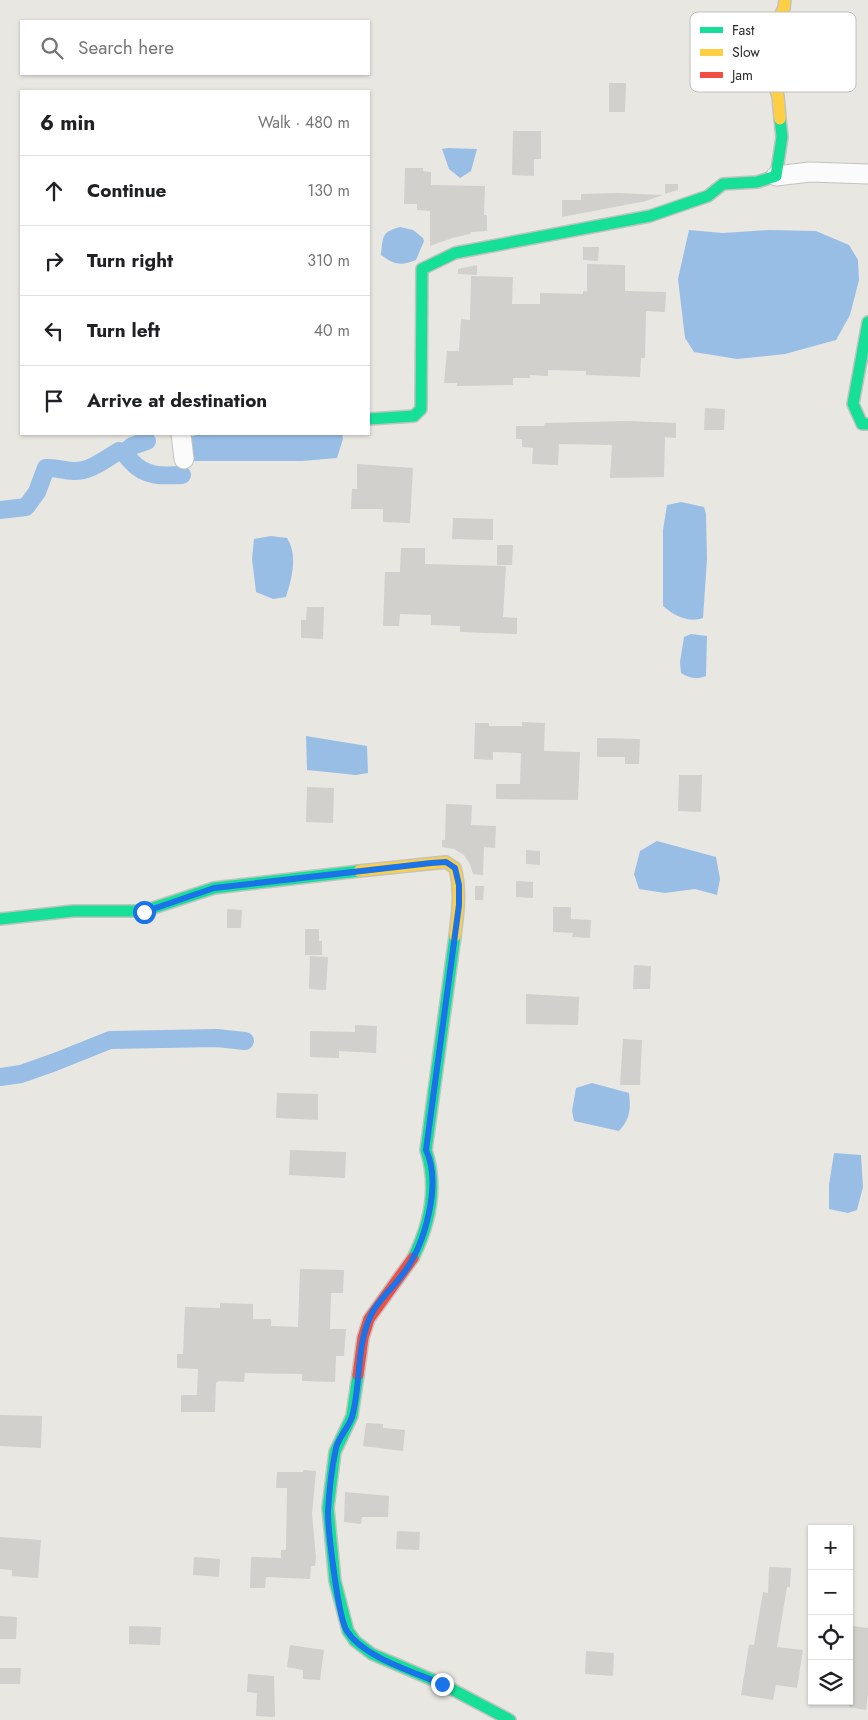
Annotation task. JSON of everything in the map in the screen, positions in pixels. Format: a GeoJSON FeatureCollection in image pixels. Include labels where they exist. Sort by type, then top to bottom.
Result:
{"type":"FeatureCollection","features":[{"type":"Feature","properties":{"kind":"street"},"geometry":{"type":"LineString","coordinates":[[776,176],[782,138],[777,92]]}},
{"type":"Feature","properties":{"kind":"street"},"geometry":{"type":"LineString","coordinates":[[370,419],[414,416],[421,410],[422,269],[456,253],[650,216],[708,196],[723,184],[757,182],[776,176],[810,172],[868,174]]}},
{"type":"Feature","properties":{"kind":"street"},"geometry":{"type":"LineString","coordinates":[[868,322],[853,404],[862,424],[868,424]]}},
{"type":"Feature","properties":{"kind":"street"},"geometry":{"type":"LineString","coordinates":[[181,435],[184,459]]}},
{"type":"Feature","properties":{"kind":"street"},"geometry":{"type":"LineString","coordinates":[[0,919],[73,911],[144,912],[214,888],[431,863],[446,862],[455,868],[459,885],[459,905],[426,1150],[432,1162],[433,1174],[429,1212],[416,1254],[403,1275],[371,1314],[365,1328],[352,1417],[336,1446],[328,1512],[340,1612],[346,1630],[356,1642],[367,1651],[442,1684],[510,1720]]}},
{"type":"Feature","properties":{"kind":"water"},"geometry":{"type":"Polygon","coordinates":[[[442,149],[477,149],[471,171],[460,178],[449,169],[442,149]]]}},
{"type":"Feature","properties":{"kind":"water"},"geometry":{"type":"Polygon","coordinates":[[[400,227],[413,230],[424,241],[416,260],[398,264],[381,255],[386,233],[400,227]]]}},
{"type":"Feature","properties":{"kind":"water"},"geometry":{"type":"Polygon","coordinates":[[[689,230],[723,233],[769,230],[816,231],[849,245],[858,260],[859,280],[850,315],[836,340],[785,354],[737,359],[694,352],[685,338],[678,279],[689,230]]]}},
{"type":"Feature","properties":{"kind":"water"},"geometry":{"type":"Polygon","coordinates":[[[196,435],[342,435],[343,439],[337,458],[302,461],[192,461],[185,439],[196,435]]]}},
{"type":"Feature","properties":{"kind":"water"},"geometry":{"type":"Polygon","coordinates":[[[681,502],[704,507],[706,514],[707,559],[703,618],[692,620],[682,618],[663,606],[663,530],[667,505],[681,502]]]}},
{"type":"Feature","properties":{"kind":"water"},"geometry":{"type":"Polygon","coordinates":[[[271,536],[287,538],[293,559],[292,574],[286,597],[273,599],[256,592],[252,559],[254,539],[271,536]]]}},
{"type":"Feature","properties":{"kind":"water"},"geometry":{"type":"Polygon","coordinates":[[[691,634],[707,636],[706,676],[699,678],[693,678],[681,673],[680,662],[684,637],[691,634]]]}},
{"type":"Feature","properties":{"kind":"water"},"geometry":{"type":"Polygon","coordinates":[[[306,736],[367,746],[368,773],[356,775],[307,770],[306,736]]]}},
{"type":"Feature","properties":{"kind":"water"},"geometry":{"type":"Polygon","coordinates":[[[657,841],[716,857],[720,879],[717,895],[695,889],[665,893],[639,889],[634,874],[640,851],[657,841]]]}},
{"type":"Feature","properties":{"kind":"water"},"geometry":{"type":"Polygon","coordinates":[[[592,1083],[629,1093],[629,1114],[619,1131],[574,1121],[572,1111],[576,1088],[592,1083]]]}},
{"type":"Feature","properties":{"kind":"water"},"geometry":{"type":"Polygon","coordinates":[[[834,1153],[861,1155],[863,1187],[857,1210],[848,1213],[829,1209],[829,1185],[834,1153]]]}},
{"type":"Feature","properties":{"kind":"building"},"geometry":{"type":"Polygon","coordinates":[[[609,83],[626,83],[625,112],[609,112],[609,83]]]}},
{"type":"Feature","properties":{"kind":"building"},"geometry":{"type":"Polygon","coordinates":[[[513,131],[541,131],[541,159],[534,159],[534,176],[512,175],[513,131]]]}},
{"type":"Feature","properties":{"kind":"building"},"geometry":{"type":"Polygon","coordinates":[[[405,168],[423,168],[423,171],[431,172],[431,185],[485,186],[484,215],[487,215],[487,231],[471,232],[470,234],[430,246],[430,211],[417,210],[417,204],[404,204],[405,168]]]}},
{"type":"Feature","properties":{"kind":"building"},"geometry":{"type":"Polygon","coordinates":[[[665,184],[678,184],[678,190],[665,194],[665,184]]]}},
{"type":"Feature","properties":{"kind":"building"},"geometry":{"type":"Polygon","coordinates":[[[581,194],[663,195],[646,201],[562,217],[562,200],[581,200],[581,194]]]}},
{"type":"Feature","properties":{"kind":"building"},"geometry":{"type":"Polygon","coordinates":[[[583,247],[599,247],[598,261],[583,260],[583,247]]]}},
{"type":"Feature","properties":{"kind":"building"},"geometry":{"type":"Polygon","coordinates":[[[587,264],[625,265],[625,291],[666,292],[665,312],[646,311],[645,358],[641,358],[640,377],[586,375],[586,371],[548,370],[548,376],[530,375],[530,378],[513,378],[513,385],[457,386],[457,383],[444,383],[447,351],[459,351],[461,319],[470,320],[471,276],[513,277],[512,304],[540,304],[540,293],[583,294],[583,291],[587,291],[587,264]]]}},
{"type":"Feature","properties":{"kind":"building"},"geometry":{"type":"Polygon","coordinates":[[[477,265],[477,275],[458,274],[458,269],[477,265]]]}},
{"type":"Feature","properties":{"kind":"building"},"geometry":{"type":"Polygon","coordinates":[[[705,408],[725,409],[724,430],[704,430],[705,408]]]}},
{"type":"Feature","properties":{"kind":"building"},"geometry":{"type":"Polygon","coordinates":[[[629,421],[676,423],[676,438],[665,437],[664,477],[610,478],[612,445],[559,444],[558,465],[532,464],[533,448],[522,447],[522,439],[516,439],[516,426],[544,426],[545,423],[629,421]]]}},
{"type":"Feature","properties":{"kind":"building"},"geometry":{"type":"Polygon","coordinates":[[[357,464],[413,468],[410,523],[383,522],[383,509],[351,509],[352,489],[357,489],[357,464]]]}},
{"type":"Feature","properties":{"kind":"building"},"geometry":{"type":"Polygon","coordinates":[[[453,518],[493,519],[493,540],[452,539],[453,518]]]}},
{"type":"Feature","properties":{"kind":"building"},"geometry":{"type":"Polygon","coordinates":[[[497,545],[513,545],[512,565],[497,565],[497,545]]]}},
{"type":"Feature","properties":{"kind":"building"},"geometry":{"type":"Polygon","coordinates":[[[401,548],[425,548],[425,564],[506,566],[503,617],[517,618],[517,634],[460,632],[460,626],[431,625],[431,615],[400,614],[399,626],[383,626],[385,572],[400,572],[401,548]]]}},
{"type":"Feature","properties":{"kind":"building"},"geometry":{"type":"Polygon","coordinates":[[[307,607],[324,607],[323,639],[301,638],[301,620],[306,620],[307,607]]]}},
{"type":"Feature","properties":{"kind":"building"},"geometry":{"type":"Polygon","coordinates":[[[522,722],[545,723],[544,751],[580,752],[578,800],[496,799],[496,784],[520,784],[521,753],[493,752],[493,760],[474,759],[475,723],[489,723],[489,726],[522,726],[522,722]]]}},
{"type":"Feature","properties":{"kind":"building"},"geometry":{"type":"Polygon","coordinates":[[[597,738],[640,739],[639,764],[625,764],[625,757],[597,757],[597,738]]]}},
{"type":"Feature","properties":{"kind":"building"},"geometry":{"type":"Polygon","coordinates":[[[679,775],[702,775],[701,812],[678,811],[679,775]]]}},
{"type":"Feature","properties":{"kind":"building"},"geometry":{"type":"Polygon","coordinates":[[[307,787],[334,788],[333,823],[306,822],[307,787]]]}},
{"type":"Feature","properties":{"kind":"building"},"geometry":{"type":"Polygon","coordinates":[[[446,804],[472,805],[471,825],[496,826],[495,848],[484,847],[483,875],[473,874],[470,864],[464,855],[454,849],[442,847],[442,840],[445,840],[446,804]]]}},
{"type":"Feature","properties":{"kind":"building"},"geometry":{"type":"Polygon","coordinates":[[[526,850],[540,851],[540,865],[526,864],[526,850]]]}},
{"type":"Feature","properties":{"kind":"building"},"geometry":{"type":"Polygon","coordinates":[[[516,881],[533,882],[533,898],[516,897],[516,881]]]}},
{"type":"Feature","properties":{"kind":"building"},"geometry":{"type":"Polygon","coordinates":[[[475,886],[484,886],[483,900],[475,900],[475,886]]]}},
{"type":"Feature","properties":{"kind":"building"},"geometry":{"type":"Polygon","coordinates":[[[553,907],[571,907],[571,919],[591,920],[590,938],[572,937],[573,933],[553,932],[553,907]]]}},
{"type":"Feature","properties":{"kind":"building"},"geometry":{"type":"Polygon","coordinates":[[[227,909],[242,910],[241,928],[227,928],[227,909]]]}},
{"type":"Feature","properties":{"kind":"building"},"geometry":{"type":"Polygon","coordinates":[[[305,929],[319,929],[319,941],[322,941],[322,955],[305,955],[305,929]]]}},
{"type":"Feature","properties":{"kind":"building"},"geometry":{"type":"Polygon","coordinates":[[[310,956],[328,957],[326,990],[309,989],[310,956]]]}},
{"type":"Feature","properties":{"kind":"building"},"geometry":{"type":"Polygon","coordinates":[[[634,965],[651,966],[650,989],[633,989],[634,965]]]}},
{"type":"Feature","properties":{"kind":"building"},"geometry":{"type":"Polygon","coordinates":[[[526,994],[579,997],[578,1025],[526,1024],[526,994]]]}},
{"type":"Feature","properties":{"kind":"building"},"geometry":{"type":"Polygon","coordinates":[[[355,1025],[377,1026],[376,1053],[339,1051],[339,1058],[310,1057],[310,1031],[355,1032],[355,1025]]]}},
{"type":"Feature","properties":{"kind":"building"},"geometry":{"type":"Polygon","coordinates":[[[623,1039],[642,1040],[640,1085],[620,1085],[623,1039]]]}},
{"type":"Feature","properties":{"kind":"building"},"geometry":{"type":"Polygon","coordinates":[[[277,1093],[318,1094],[318,1120],[276,1118],[277,1093]]]}},
{"type":"Feature","properties":{"kind":"building"},"geometry":{"type":"Polygon","coordinates":[[[290,1150],[346,1152],[345,1178],[289,1175],[290,1150]]]}},
{"type":"Feature","properties":{"kind":"building"},"geometry":{"type":"Polygon","coordinates":[[[300,1269],[344,1270],[343,1293],[331,1293],[330,1329],[346,1329],[344,1356],[336,1356],[335,1382],[302,1381],[302,1374],[245,1373],[244,1382],[219,1381],[216,1383],[215,1412],[181,1412],[181,1395],[197,1395],[198,1369],[177,1368],[177,1354],[183,1354],[185,1307],[220,1308],[220,1303],[253,1304],[253,1319],[271,1319],[271,1326],[298,1327],[300,1269]]]}},
{"type":"Feature","properties":{"kind":"building"},"geometry":{"type":"Polygon","coordinates":[[[0,1415],[42,1416],[41,1448],[0,1446],[0,1415]]]}},
{"type":"Feature","properties":{"kind":"building"},"geometry":{"type":"Polygon","coordinates":[[[366,1423],[383,1424],[383,1428],[405,1430],[403,1451],[363,1446],[366,1423]]]}},
{"type":"Feature","properties":{"kind":"building"},"geometry":{"type":"Polygon","coordinates":[[[303,1470],[316,1471],[312,1514],[316,1557],[315,1566],[311,1566],[310,1579],[266,1577],[265,1588],[250,1588],[251,1557],[281,1558],[281,1550],[286,1550],[287,1488],[276,1488],[277,1472],[303,1472],[303,1470]]]}},
{"type":"Feature","properties":{"kind":"building"},"geometry":{"type":"Polygon","coordinates":[[[345,1492],[389,1496],[388,1517],[362,1517],[361,1524],[344,1522],[345,1492]]]}},
{"type":"Feature","properties":{"kind":"building"},"geometry":{"type":"Polygon","coordinates":[[[397,1531],[420,1532],[419,1550],[396,1549],[397,1531]]]}},
{"type":"Feature","properties":{"kind":"building"},"geometry":{"type":"Polygon","coordinates":[[[0,1537],[41,1540],[38,1578],[12,1576],[12,1570],[0,1569],[0,1537]]]}},
{"type":"Feature","properties":{"kind":"building"},"geometry":{"type":"Polygon","coordinates":[[[194,1557],[220,1559],[219,1577],[193,1575],[194,1557]]]}},
{"type":"Feature","properties":{"kind":"building"},"geometry":{"type":"Polygon","coordinates":[[[769,1567],[791,1568],[790,1587],[787,1587],[777,1647],[803,1650],[797,1688],[776,1685],[773,1700],[741,1695],[749,1645],[754,1645],[763,1592],[768,1593],[769,1567]]]}},
{"type":"Feature","properties":{"kind":"building"},"geometry":{"type":"Polygon","coordinates":[[[0,1616],[17,1617],[16,1639],[0,1639],[0,1616]]]}},
{"type":"Feature","properties":{"kind":"building"},"geometry":{"type":"Polygon","coordinates":[[[129,1626],[161,1627],[160,1645],[129,1644],[129,1626]]]}},
{"type":"Feature","properties":{"kind":"building"},"geometry":{"type":"Polygon","coordinates":[[[853,1626],[868,1628],[868,1694],[866,1710],[849,1707],[849,1705],[853,1705],[853,1626]]]}},
{"type":"Feature","properties":{"kind":"building"},"geometry":{"type":"Polygon","coordinates":[[[290,1645],[324,1650],[320,1680],[303,1679],[303,1670],[287,1667],[290,1645]]]}},
{"type":"Feature","properties":{"kind":"building"},"geometry":{"type":"Polygon","coordinates":[[[586,1651],[614,1653],[613,1676],[585,1674],[586,1651]]]}},
{"type":"Feature","properties":{"kind":"building"},"geometry":{"type":"Polygon","coordinates":[[[0,1668],[21,1668],[20,1684],[0,1684],[0,1668]]]}},
{"type":"Feature","properties":{"kind":"building"},"geometry":{"type":"Polygon","coordinates":[[[248,1674],[274,1676],[275,1717],[256,1716],[257,1693],[247,1692],[248,1674]]]}},
{"type":"Feature","properties":{"kind":"waterway"},"geometry":{"type":"LineString","coordinates":[[125,452],[132,446],[147,441]]}},
{"type":"Feature","properties":{"kind":"waterway"},"geometry":{"type":"LineString","coordinates":[[0,510],[26,507],[37,492],[46,468],[79,471],[97,464],[119,451],[125,454],[136,466],[148,473],[182,475]]}},
{"type":"Feature","properties":{"kind":"waterway"},"geometry":{"type":"LineString","coordinates":[[0,1077],[21,1074],[110,1040],[217,1038],[245,1041]]}},
{"type":"Feature","properties":{"kind":"traffic: fast"},"geometry":{"type":"LineString","coordinates":[[370,419],[414,416],[421,409],[422,269],[455,253],[650,216],[708,196],[723,184],[757,182],[776,176],[782,137],[780,119]]}},
{"type":"Feature","properties":{"kind":"traffic: fast"},"geometry":{"type":"LineString","coordinates":[[868,322],[853,404],[862,424],[868,424]]}},
{"type":"Feature","properties":{"kind":"traffic: fast"},"geometry":{"type":"LineString","coordinates":[[0,919],[73,911],[144,911],[214,888],[359,871]]}},
{"type":"Feature","properties":{"kind":"traffic: fast"},"geometry":{"type":"LineString","coordinates":[[413,1258],[428,1219],[432,1191],[430,1164],[426,1150],[455,936]]}},
{"type":"Feature","properties":{"kind":"traffic: fast"},"geometry":{"type":"LineString","coordinates":[[358,1375],[352,1416],[335,1452],[328,1508],[335,1581],[348,1631],[355,1641],[372,1654],[440,1683],[510,1720]]}},
{"type":"Feature","properties":{"kind":"traffic: slow"},"geometry":{"type":"LineString","coordinates":[[782,12],[785,0]]}},
{"type":"Feature","properties":{"kind":"traffic: slow"},"geometry":{"type":"LineString","coordinates":[[777,92],[780,119]]}},
{"type":"Feature","properties":{"kind":"traffic: slow"},"geometry":{"type":"LineString","coordinates":[[359,871],[446,862],[455,868],[458,893],[455,936]]}},
{"type":"Feature","properties":{"kind":"traffic: jam"},"geometry":{"type":"LineString","coordinates":[[358,1375],[363,1338],[369,1319],[413,1258]]}},
{"type":"Feature","properties":{"kind":"route"},"geometry":{"type":"LineString","coordinates":[[144,912],[214,888],[431,863],[446,862],[455,868],[459,885],[459,905],[450,979],[442,1018],[426,1150],[432,1162],[433,1174],[429,1212],[416,1254],[403,1275],[382,1298],[371,1314],[365,1328],[352,1417],[345,1433],[336,1446],[328,1512],[340,1612],[346,1630],[367,1651],[442,1684]]}}]}
